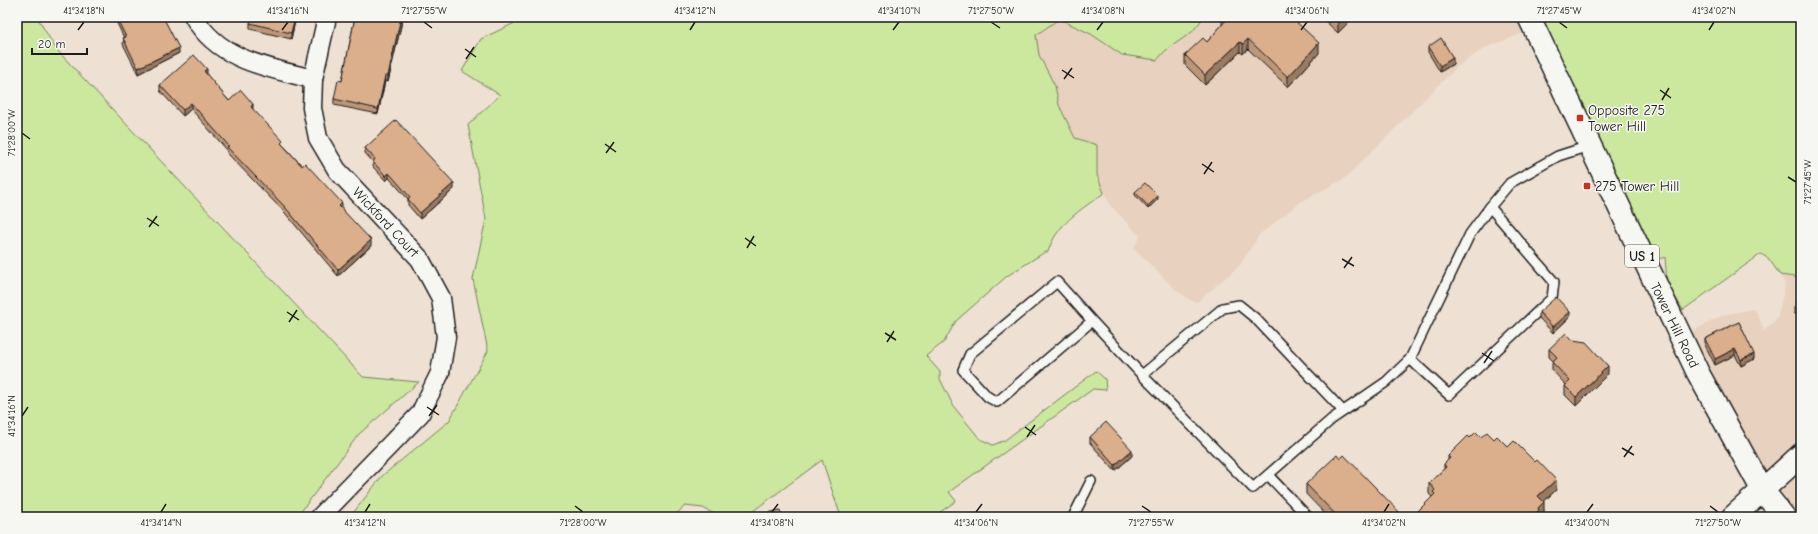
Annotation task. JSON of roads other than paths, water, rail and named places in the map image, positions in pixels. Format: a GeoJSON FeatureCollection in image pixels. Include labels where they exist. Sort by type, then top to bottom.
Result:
{"type":"FeatureCollection","features":[{"type":"Feature","properties":{"kind":"main road","name":"Tower Hill Road"},"geometry":{"type":"LineString","coordinates":[[1529,17],[1698,373],[1763,491],[1784,517]]}},
{"type":"Feature","properties":{"kind":"main road"},"geometry":{"type":"LineString","coordinates":[[1734,517],[1801,455]]}},
{"type":"Feature","properties":{"kind":"street"},"geometry":{"type":"LineString","coordinates":[[194,17],[199,26],[213,42],[233,55],[254,64],[313,79]]}},
{"type":"Feature","properties":{"kind":"street","name":"Wickford Court"},"geometry":{"type":"LineString","coordinates":[[320,517],[420,414],[440,373],[446,337],[441,298],[420,259],[337,170],[318,138],[312,108],[313,79],[327,17]]}},
{"type":"Feature","properties":{"kind":"lane"},"geometry":{"type":"LineString","coordinates":[[1092,321],[997,402],[988,397],[963,370],[970,354],[1057,282],[1142,375],[1253,488],[1343,411],[1386,382],[1410,359],[1455,262],[1470,234],[1510,183],[1558,156],[1589,146]]}},
{"type":"Feature","properties":{"kind":"lane"},"geometry":{"type":"LineString","coordinates":[[1410,359],[1450,395],[1552,298],[1554,282],[1490,207]]}},
{"type":"Feature","properties":{"kind":"lane"},"geometry":{"type":"LineString","coordinates":[[1142,375],[1223,308],[1239,305],[1255,318],[1343,411]]}},
{"type":"Feature","properties":{"kind":"lane"},"geometry":{"type":"LineString","coordinates":[[1268,474],[1308,517]]}},
{"type":"Feature","properties":{"kind":"lane"},"geometry":{"type":"LineString","coordinates":[[1073,517],[1091,481]]}},
{"type":"Feature","properties":{"kind":"place","name":"Opposite 275 Tower Hill"},"geometry":{"type":"Point","coordinates":[1580,118]}},
{"type":"Feature","properties":{"kind":"place","name":"275 Tower Hill"},"geometry":{"type":"Point","coordinates":[1587,186]}}]}
